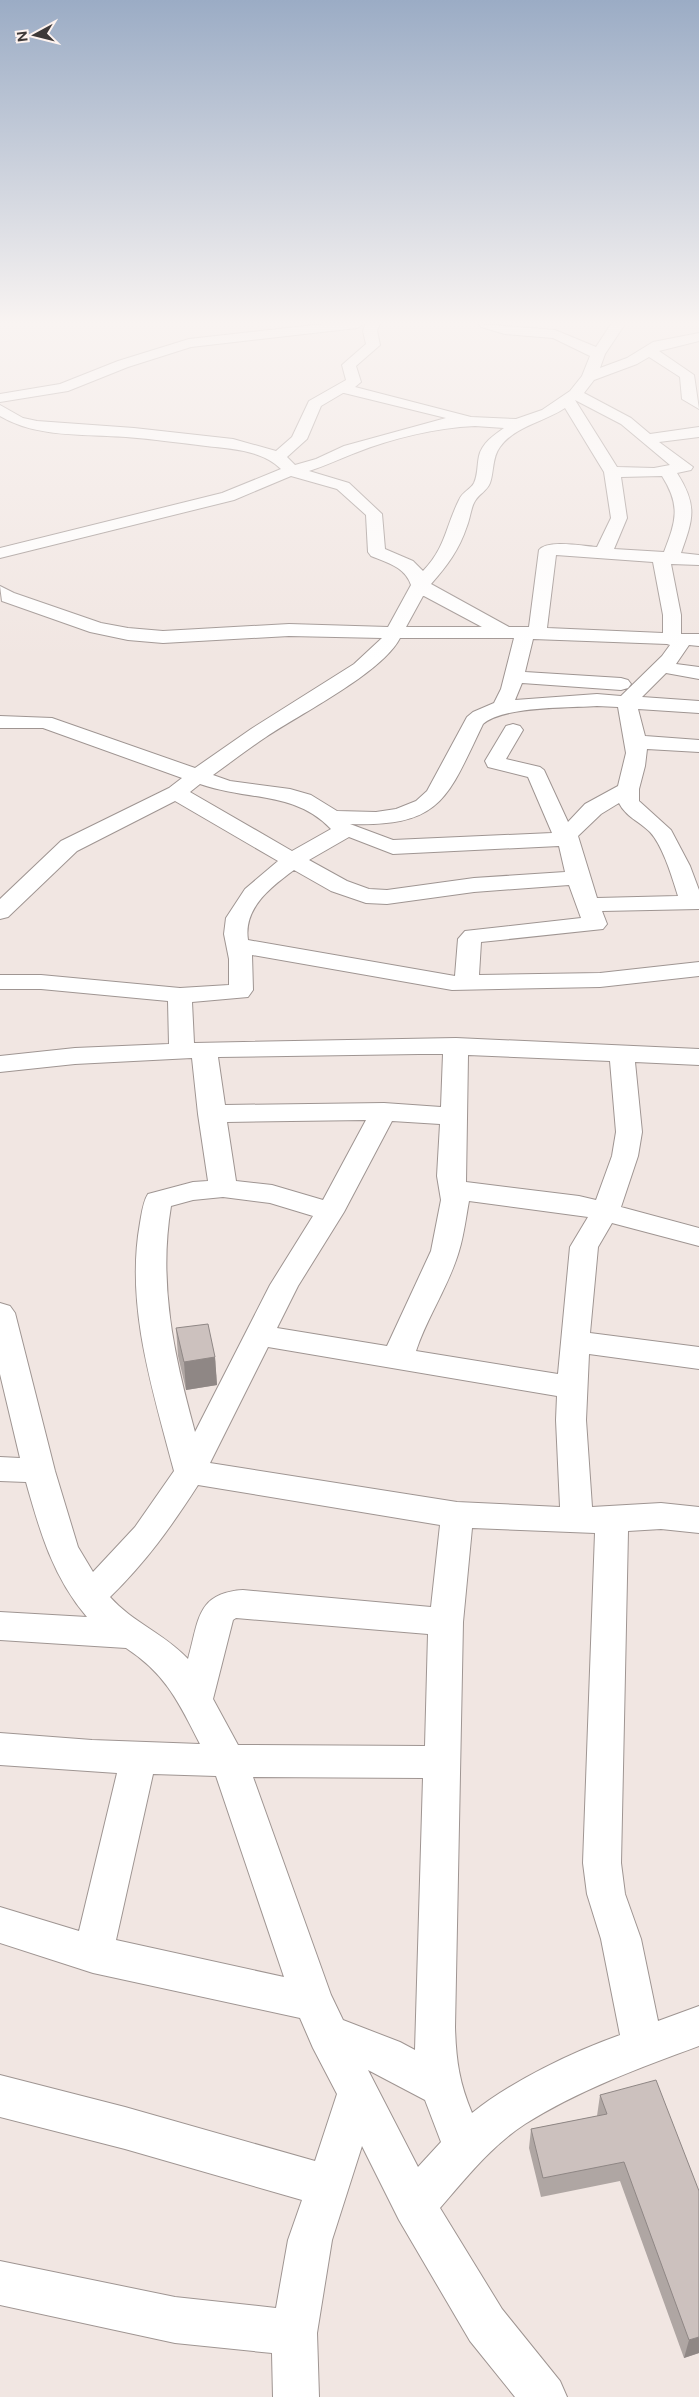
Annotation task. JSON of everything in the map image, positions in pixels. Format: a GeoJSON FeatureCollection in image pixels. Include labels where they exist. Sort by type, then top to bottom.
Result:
{"type":"FeatureCollection","features":[{"type":"Feature","properties":{"kind":"street"},"geometry":{"type":"LineString","coordinates":[[160,436],[233,444],[278,457],[292,471],[343,486],[366,504],[374,514],[376,552],[407,565],[416,574],[420,585],[505,632]]}},
{"type":"Feature","properties":{"kind":"street"},"geometry":{"type":"LineString","coordinates":[[278,457],[300,436]]}},
{"type":"Feature","properties":{"kind":"street"},"geometry":{"type":"LineString","coordinates":[[0,553],[228,497],[292,471],[322,462],[350,449],[396,436]]}},
{"type":"Feature","properties":{"kind":"street"},"geometry":{"type":"LineString","coordinates":[[0,912],[69,846],[176,792],[258,733],[361,668],[388,644],[420,585],[444,559],[458,528],[467,498],[481,486],[486,470],[487,455],[494,443],[503,436]]}},
{"type":"Feature","properties":{"kind":"street"},"geometry":{"type":"LineString","coordinates":[[592,436],[612,472],[619,518],[604,552]]}},
{"type":"Feature","properties":{"kind":"street"},"geometry":{"type":"LineString","coordinates":[[645,436],[675,469],[691,493],[686,507],[684,523],[671,558],[662,562],[662,576],[672,616],[685,640]]}},
{"type":"Feature","properties":{"kind":"street"},"geometry":{"type":"LineString","coordinates":[[649,439],[671,436]]}},
{"type":"Feature","properties":{"kind":"street"},"geometry":{"type":"LineString","coordinates":[[612,472],[644,473],[675,469],[699,463]]}},
{"type":"Feature","properties":{"kind":"street"},"geometry":{"type":"LineString","coordinates":[[502,707],[531,632],[548,550],[604,552],[699,560]]}},
{"type":"Feature","properties":{"kind":"street"},"geometry":{"type":"LineString","coordinates":[[0,591],[8,597],[97,628],[128,634],[163,637],[289,630],[531,632],[685,640]]}},
{"type":"Feature","properties":{"kind":"street"},"geometry":{"type":"LineString","coordinates":[[627,701],[662,667],[685,640]]}},
{"type":"Feature","properties":{"kind":"street"},"geometry":{"type":"LineString","coordinates":[[662,667],[699,673]]}},
{"type":"Feature","properties":{"kind":"street"},"geometry":{"type":"LineString","coordinates":[[514,676],[642,686]]}},
{"type":"Feature","properties":{"kind":"street"},"geometry":{"type":"LineString","coordinates":[[0,982],[41,982],[180,995],[239,992],[242,990],[240,959],[235,930],[245,903],[271,877],[310,849],[338,825],[411,812],[429,802],[474,722],[480,716],[502,707],[590,700],[699,707]]}},
{"type":"Feature","properties":{"kind":"street"},"geometry":{"type":"LineString","coordinates":[[588,905],[696,902],[660,830],[628,802],[627,790],[637,758],[636,742],[627,701]]}},
{"type":"Feature","properties":{"kind":"street"},"geometry":{"type":"LineString","coordinates":[[0,722],[45,722],[240,790],[299,796],[318,807],[338,825],[372,841],[393,847],[567,837],[593,809],[627,790]]}},
{"type":"Feature","properties":{"kind":"street"},"geometry":{"type":"LineString","coordinates":[[466,982],[470,938],[476,935],[594,925],[595,922],[578,878],[567,837],[561,830],[537,774],[533,771],[499,766],[495,763],[513,730]]}},
{"type":"Feature","properties":{"kind":"street"},"geometry":{"type":"LineString","coordinates":[[636,742],[699,746]]}},
{"type":"Feature","properties":{"kind":"street"},"geometry":{"type":"LineString","coordinates":[[176,792],[232,827],[295,860],[339,886],[373,897],[387,898],[474,885],[578,878]]}},
{"type":"Feature","properties":{"kind":"street"},"geometry":{"type":"LineString","coordinates":[[237,945],[442,982],[600,980],[699,969]]}},
{"type":"Feature","properties":{"kind":"street"},"geometry":{"type":"LineString","coordinates":[[180,995],[193,1051],[211,1114],[223,1188]]}},
{"type":"Feature","properties":{"kind":"street"},"geometry":{"type":"LineString","coordinates":[[398,1359],[408,1330],[429,1291],[445,1251],[455,1200],[451,1176],[455,1117],[456,1046]]}},
{"type":"Feature","properties":{"kind":"street"},"geometry":{"type":"LineString","coordinates":[[0,1064],[75,1056],[193,1051],[456,1046],[699,1057]]}},
{"type":"Feature","properties":{"kind":"street"},"geometry":{"type":"LineString","coordinates":[[576,1521],[571,1420],[574,1342],[584,1247],[606,1210],[625,1156],[629,1132],[622,1055]]}},
{"type":"Feature","properties":{"kind":"street"},"geometry":{"type":"LineString","coordinates":[[211,1114],[384,1111],[455,1117]]}},
{"type":"Feature","properties":{"kind":"street"},"geometry":{"type":"LineString","coordinates":[[89,1596],[123,1564],[147,1536],[190,1472],[284,1285],[330,1212],[384,1111]]}},
{"type":"Feature","properties":{"kind":"street"},"geometry":{"type":"LineString","coordinates":[[190,1472],[153,1320],[149,1260],[158,1200],[193,1191],[223,1188],[272,1194],[330,1212]]}},
{"type":"Feature","properties":{"kind":"street"},"geometry":{"type":"LineString","coordinates":[[454,1190],[524,1197],[606,1210],[699,1237]]}},
{"type":"Feature","properties":{"kind":"street"},"geometry":{"type":"LineString","coordinates":[[0,1313],[39,1471],[62,1549],[89,1596],[109,1619],[167,1660],[180,1674],[195,1700],[233,1772],[320,2018],[358,2094],[414,2205],[486,2325],[544,2397]]}},
{"type":"Feature","properties":{"kind":"street"},"geometry":{"type":"LineString","coordinates":[[258,1335],[573,1388]]}},
{"type":"Feature","properties":{"kind":"street"},"geometry":{"type":"LineString","coordinates":[[574,1342],[699,1358]]}},
{"type":"Feature","properties":{"kind":"street"},"geometry":{"type":"LineString","coordinates":[[0,1469],[39,1471]]}},
{"type":"Feature","properties":{"kind":"street"},"geometry":{"type":"LineString","coordinates":[[190,1472],[457,1515],[576,1521],[661,1516],[699,1520]]}},
{"type":"Feature","properties":{"kind":"street"},"geometry":{"type":"LineString","coordinates":[[457,1515],[446,1622],[435,2027],[436,2064],[440,2086],[464,2147]]}},
{"type":"Feature","properties":{"kind":"street"},"geometry":{"type":"LineString","coordinates":[[612,1518],[602,1863],[606,1894],[621,1939],[643,2046]]}},
{"type":"Feature","properties":{"kind":"street"},"geometry":{"type":"LineString","coordinates":[[195,1700],[218,1613],[228,1605],[243,1604],[446,1622]]}},
{"type":"Feature","properties":{"kind":"street"},"geometry":{"type":"LineString","coordinates":[[0,1626],[132,1634]]}},
{"type":"Feature","properties":{"kind":"street"},"geometry":{"type":"LineString","coordinates":[[0,1749],[225,1760],[442,1762]]}},
{"type":"Feature","properties":{"kind":"street"},"geometry":{"type":"LineString","coordinates":[[93,1954],[139,1757]]}},
{"type":"Feature","properties":{"kind":"street"},"geometry":{"type":"LineString","coordinates":[[0,1925],[93,1954],[320,2018],[440,2086]]}},
{"type":"Feature","properties":{"kind":"street"},"geometry":{"type":"LineString","coordinates":[[414,2205],[464,2147],[508,2110],[604,2061],[699,2026]]}},
{"type":"Feature","properties":{"kind":"street"},"geometry":{"type":"LineString","coordinates":[[296,2397],[294,2332],[310,2240],[358,2094]]}},
{"type":"Feature","properties":{"kind":"street"},"geometry":{"type":"LineString","coordinates":[[0,2096],[125,2128],[328,2186]]}},
{"type":"Feature","properties":{"kind":"street"},"geometry":{"type":"LineString","coordinates":[[0,2283],[175,2320],[294,2332]]}},
{"type":"Feature","properties":{"kind":"building"},"geometry":{"type":"Polygon","coordinates":[[[208,1324],[215,1357],[184,1362],[176,1328],[208,1324]]]}},
{"type":"Feature","properties":{"kind":"building"},"geometry":{"type":"Polygon","coordinates":[[[656,2080],[699,2191],[699,2337],[689,2340],[624,2162],[543,2178],[531,2129],[607,2114],[600,2095],[656,2080]]]}}]}
